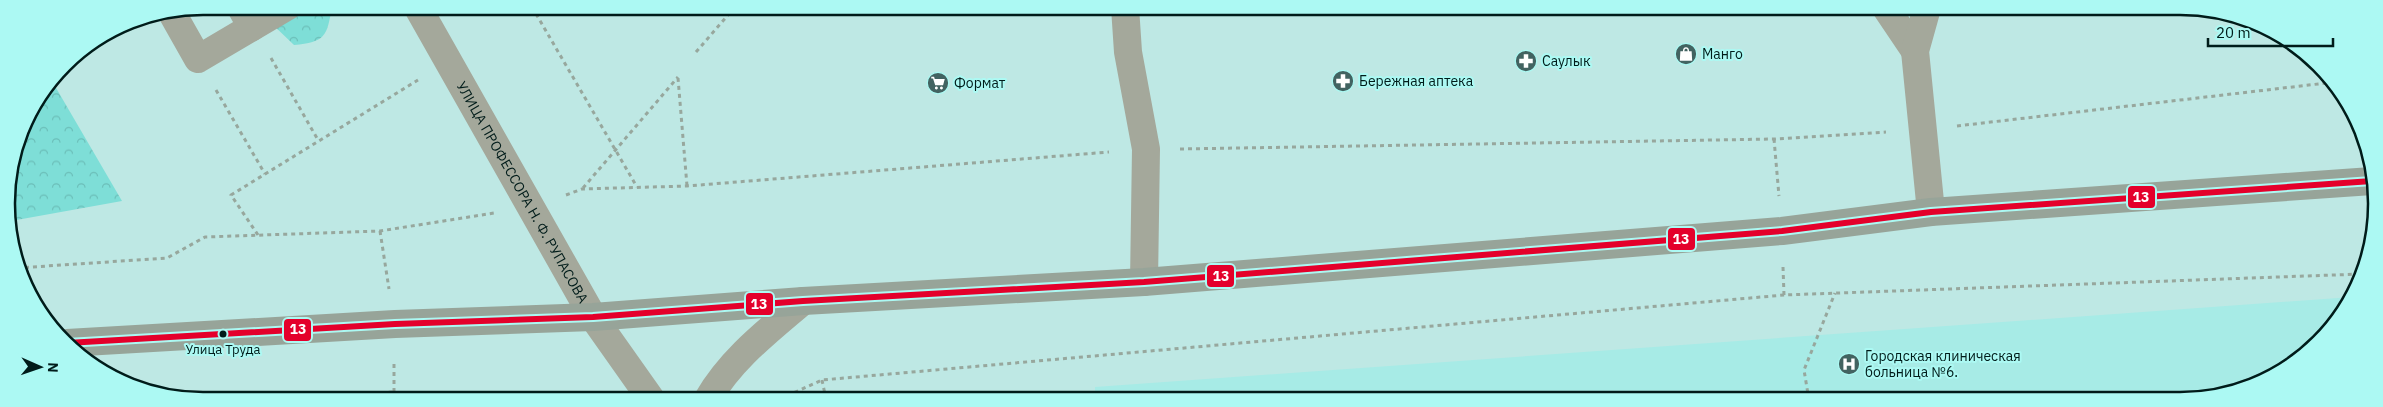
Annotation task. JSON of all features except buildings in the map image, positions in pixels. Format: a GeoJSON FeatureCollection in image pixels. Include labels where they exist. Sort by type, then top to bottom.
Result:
{"type":"FeatureCollection","features":[{"type":"Feature","properties":{"kind":"main road"},"geometry":{"type":"LineString","coordinates":[[76,342],[394,324],[593,317],[803,301],[1144,282],[1782,231],[1930,212],[2366,181]]}},
{"type":"Feature","properties":{"kind":"street","name":"УЛИЦА ПРОФЕССОРА Н. Ф. РУПАСОВА"},"geometry":{"type":"LineString","coordinates":[[422,15],[593,317],[646,392]]}},
{"type":"Feature","properties":{"kind":"street"},"geometry":{"type":"LineString","coordinates":[[1126,15],[1128,52],[1146,149],[1144,282]]}},
{"type":"Feature","properties":{"kind":"street"},"geometry":{"type":"LineString","coordinates":[[1891,15],[1915,51]]}},
{"type":"Feature","properties":{"kind":"street"},"geometry":{"type":"LineString","coordinates":[[1925,15],[1915,51],[1924,130],[1930,212]]}},
{"type":"Feature","properties":{"kind":"street"},"geometry":{"type":"LineString","coordinates":[[175,18],[198,59],[246,17]]}},
{"type":"Feature","properties":{"kind":"street"},"geometry":{"type":"LineString","coordinates":[[712,392],[746,349],[803,301]]}},
{"type":"Feature","properties":{"kind":"path"},"geometry":{"type":"LineString","coordinates":[[537,15],[637,187]]}},
{"type":"Feature","properties":{"kind":"path"},"geometry":{"type":"LineString","coordinates":[[696,52],[728,15]]}},
{"type":"Feature","properties":{"kind":"path"},"geometry":{"type":"LineString","coordinates":[[246,17],[318,140]]}},
{"type":"Feature","properties":{"kind":"path"},"geometry":{"type":"LineString","coordinates":[[198,59],[265,174]]}},
{"type":"Feature","properties":{"kind":"path"},"geometry":{"type":"LineString","coordinates":[[258,236],[230,195],[448,61]]}},
{"type":"Feature","properties":{"kind":"path"},"geometry":{"type":"LineString","coordinates":[[582,189],[678,77],[687,186]]}},
{"type":"Feature","properties":{"kind":"path"},"geometry":{"type":"LineString","coordinates":[[26,267],[167,258],[205,237],[380,231],[531,207],[582,189],[687,186],[1146,149],[1774,139],[1924,130],[2324,83]]}},
{"type":"Feature","properties":{"kind":"path"},"geometry":{"type":"LineString","coordinates":[[797,392],[822,380],[1784,295],[2355,274]]}},
{"type":"Feature","properties":{"kind":"path"},"geometry":{"type":"LineString","coordinates":[[1808,392],[1804,370],[1835,293]]}},
{"type":"Feature","properties":{"kind":"path"},"geometry":{"type":"LineString","coordinates":[[822,380],[824,392]]}},
{"type":"Feature","properties":{"kind":"shaded area","name":"Городская клиническая больница №6."},"geometry":{"type":"Polygon","coordinates":[[[2343,298],[2313,337],[2274,367],[2252,378],[2228,386],[2192,392],[1095,392],[1095,387],[2343,298]]]}},
{"type":"Feature","properties":{"kind":"green space"},"geometry":{"type":"Polygon","coordinates":[[[265,15],[330,15],[323,36],[312,42],[294,45],[269,21],[265,15]]]}},
{"type":"Feature","properties":{"kind":"green space"},"geometry":{"type":"Polygon","coordinates":[[[56,87],[122,201],[16,220],[15,191],[21,155],[34,120],[56,87]]]}},
{"type":"Feature","properties":{"kind":"transit line","name":"13"},"geometry":{"type":"LineString","coordinates":[[76,342],[395,324],[593,317],[803,301],[1144,282],[1782,231],[1931,212],[2366,181]]}},
{"type":"Feature","properties":{"kind":"place","name":"Манго"},"geometry":{"type":"Point","coordinates":[1686,54]}},
{"type":"Feature","properties":{"kind":"place","name":"Саулык"},"geometry":{"type":"Point","coordinates":[1526,61]}},
{"type":"Feature","properties":{"kind":"place","name":"Бережная аптека"},"geometry":{"type":"Point","coordinates":[1343,81]}},
{"type":"Feature","properties":{"kind":"place","name":"Формат"},"geometry":{"type":"Point","coordinates":[938,83]}},
{"type":"Feature","properties":{"kind":"place","name":"Улица Труда"},"geometry":{"type":"Point","coordinates":[223,334]}},
{"type":"Feature","properties":{"kind":"place","name":"Городская клиническая больница №6."},"geometry":{"type":"Point","coordinates":[1849,364]}}]}
